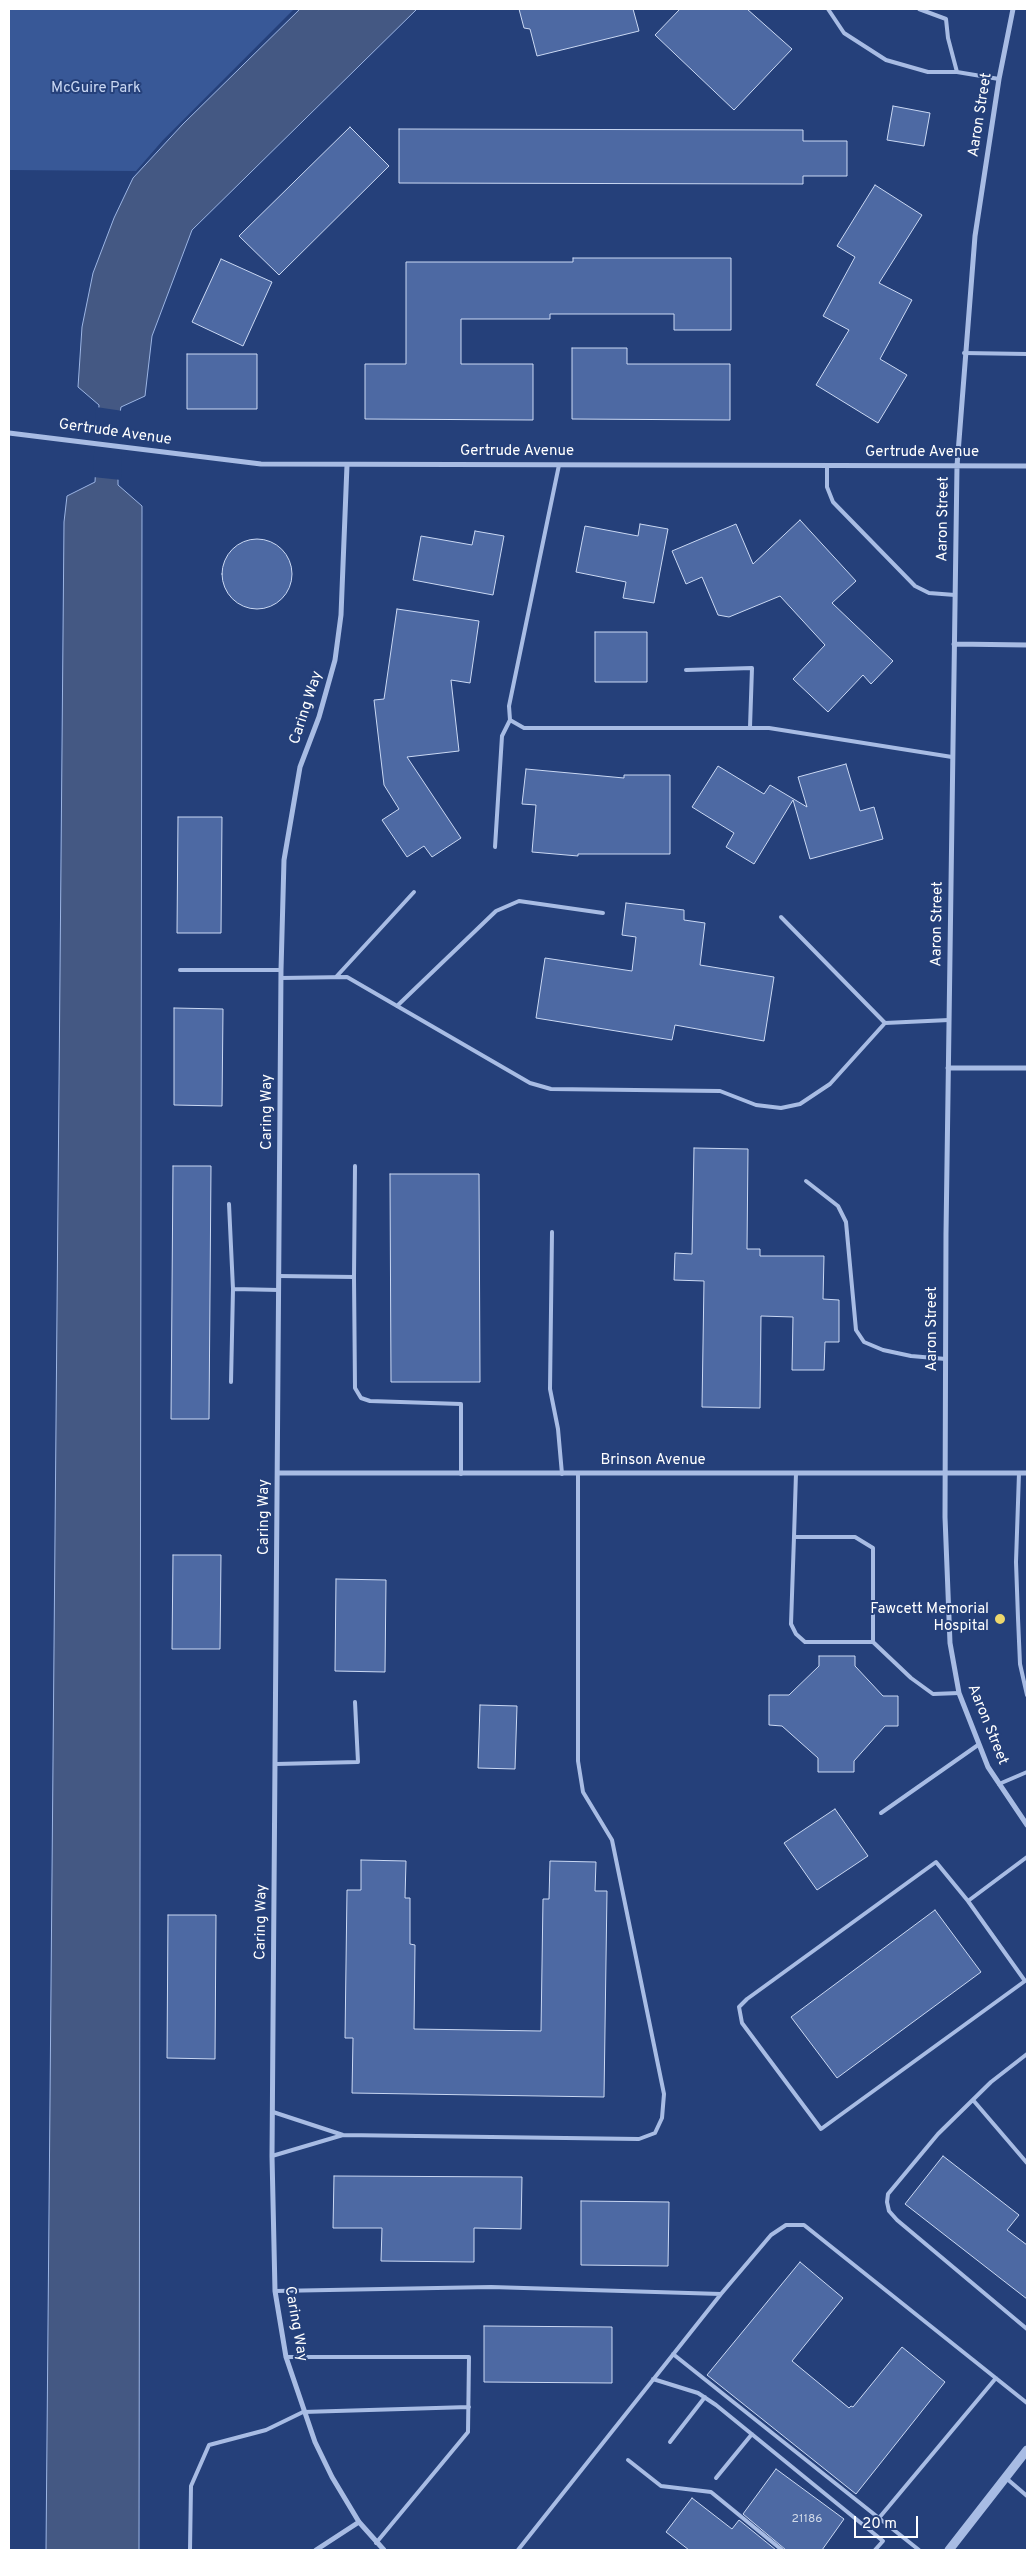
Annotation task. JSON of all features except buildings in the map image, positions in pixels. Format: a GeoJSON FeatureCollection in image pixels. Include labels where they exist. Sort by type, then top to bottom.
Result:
{"type":"FeatureCollection","features":[{"type":"Feature","properties":{"kind":"street","name":"Aaron Street"},"geometry":{"type":"LineString","coordinates":[[1013,9],[999,79],[975,236],[964,353],[957,466],[948,1068],[946,1473],[948,1611],[950,1643],[959,1693],[978,1745],[999,1784],[1027,1825]]}},
{"type":"Feature","properties":{"kind":"street","name":"Gertrude Avenue"},"geometry":{"type":"LineString","coordinates":[[9,433],[77,439],[228,461],[347,465],[1027,466]]}},
{"type":"Feature","properties":{"kind":"street","name":"Caring Way"},"geometry":{"type":"LineString","coordinates":[[347,465],[341,615],[335,660],[319,717],[300,766],[284,860],[281,970],[272,2156],[274,2291],[286,2357],[303,2412],[332,2477],[359,2522],[384,2550]]}},
{"type":"Feature","properties":{"kind":"street"},"geometry":{"type":"LineString","coordinates":[[954,644],[1027,644]]}},
{"type":"Feature","properties":{"kind":"street"},"geometry":{"type":"LineString","coordinates":[[948,1068],[1027,1068]]}},
{"type":"Feature","properties":{"kind":"street","name":"Brinson Avenue"},"geometry":{"type":"LineString","coordinates":[[278,1473],[1027,1473]]}},
{"type":"Feature","properties":{"kind":"street"},"geometry":{"type":"LineString","coordinates":[[949,2550],[1027,2450]]}},
{"type":"Feature","properties":{"kind":"street"},"geometry":{"type":"LineString","coordinates":[[316,2550],[359,2522]]}},
{"type":"Feature","properties":{"kind":"lane"},"geometry":{"type":"LineString","coordinates":[[828,9],[844,33],[886,60],[928,72],[957,72],[999,79]]}},
{"type":"Feature","properties":{"kind":"lane"},"geometry":{"type":"LineString","coordinates":[[919,9],[946,19],[948,38],[957,72]]}},
{"type":"Feature","properties":{"kind":"lane"},"geometry":{"type":"LineString","coordinates":[[964,353],[1027,354]]}},
{"type":"Feature","properties":{"kind":"lane"},"geometry":{"type":"LineString","coordinates":[[495,847],[502,736],[510,720],[509,706],[559,465]]}},
{"type":"Feature","properties":{"kind":"lane"},"geometry":{"type":"LineString","coordinates":[[828,465],[828,487],[833,502],[915,586],[929,593],[954,596]]}},
{"type":"Feature","properties":{"kind":"lane"},"geometry":{"type":"LineString","coordinates":[[686,670],[752,668],[750,727]]}},
{"type":"Feature","properties":{"kind":"lane"},"geometry":{"type":"LineString","coordinates":[[510,720],[524,728],[770,728],[952,757]]}},
{"type":"Feature","properties":{"kind":"lane"},"geometry":{"type":"LineString","coordinates":[[336,977],[414,892]]}},
{"type":"Feature","properties":{"kind":"lane"},"geometry":{"type":"LineString","coordinates":[[396,1006],[496,911],[519,901],[603,913]]}},
{"type":"Feature","properties":{"kind":"lane"},"geometry":{"type":"LineString","coordinates":[[781,917],[885,1022]]}},
{"type":"Feature","properties":{"kind":"lane"},"geometry":{"type":"LineString","coordinates":[[180,970],[281,970]]}},
{"type":"Feature","properties":{"kind":"lane"},"geometry":{"type":"LineString","coordinates":[[281,978],[348,977],[530,1083],[551,1089],[720,1091],[756,1105],[781,1108],[800,1104],[830,1084],[885,1022],[949,1020]]}},
{"type":"Feature","properties":{"kind":"lane"},"geometry":{"type":"LineString","coordinates":[[355,1166],[355,1388],[362,1398],[370,1401],[462,1404],[461,1474]]}},
{"type":"Feature","properties":{"kind":"lane"},"geometry":{"type":"LineString","coordinates":[[806,1181],[838,1206],[846,1222],[856,1330],[864,1342],[883,1350],[911,1356],[946,1359]]}},
{"type":"Feature","properties":{"kind":"lane"},"geometry":{"type":"LineString","coordinates":[[229,1204],[233,1289],[231,1382]]}},
{"type":"Feature","properties":{"kind":"lane"},"geometry":{"type":"LineString","coordinates":[[552,1232],[550,1389],[558,1429],[562,1474]]}},
{"type":"Feature","properties":{"kind":"lane"},"geometry":{"type":"LineString","coordinates":[[279,1276],[354,1278]]}},
{"type":"Feature","properties":{"kind":"lane"},"geometry":{"type":"LineString","coordinates":[[233,1289],[279,1290]]}},
{"type":"Feature","properties":{"kind":"lane"},"geometry":{"type":"LineString","coordinates":[[796,1473],[791,1624],[796,1634],[805,1642],[873,1642],[911,1678],[933,1694],[959,1693]]}},
{"type":"Feature","properties":{"kind":"lane"},"geometry":{"type":"LineString","coordinates":[[1019,1473],[1016,1562],[1018,1618],[1020,1664],[1027,1694]]}},
{"type":"Feature","properties":{"kind":"lane"},"geometry":{"type":"LineString","coordinates":[[272,2156],[343,2135],[639,2139],[655,2133],[662,2118],[664,2094],[612,1840],[584,1792],[578,1761],[578,1474]]}},
{"type":"Feature","properties":{"kind":"lane"},"geometry":{"type":"LineString","coordinates":[[794,1537],[856,1537],[873,1548],[873,1642]]}},
{"type":"Feature","properties":{"kind":"lane"},"geometry":{"type":"LineString","coordinates":[[276,1764],[358,1762],[355,1702]]}},
{"type":"Feature","properties":{"kind":"lane"},"geometry":{"type":"LineString","coordinates":[[881,1813],[978,1745]]}},
{"type":"Feature","properties":{"kind":"lane"},"geometry":{"type":"LineString","coordinates":[[999,1784],[1027,1772]]}},
{"type":"Feature","properties":{"kind":"lane"},"geometry":{"type":"LineString","coordinates":[[968,1901],[1027,1858]]}},
{"type":"Feature","properties":{"kind":"lane"},"geometry":{"type":"LineString","coordinates":[[936,1862],[968,1901],[1025,1981],[821,2129],[742,2023],[739,2007],[936,1862]]}},
{"type":"Feature","properties":{"kind":"lane"},"geometry":{"type":"LineString","coordinates":[[1027,2054],[991,2082],[938,2134],[888,2194],[889,2212],[1027,2329]]}},
{"type":"Feature","properties":{"kind":"lane"},"geometry":{"type":"LineString","coordinates":[[973,2100],[1027,2163]]}},
{"type":"Feature","properties":{"kind":"lane"},"geometry":{"type":"LineString","coordinates":[[273,2112],[343,2135]]}},
{"type":"Feature","properties":{"kind":"lane"},"geometry":{"type":"LineString","coordinates":[[518,2550],[721,2294],[771,2235],[786,2225],[804,2225],[1027,2403]]}},
{"type":"Feature","properties":{"kind":"lane"},"geometry":{"type":"LineString","coordinates":[[274,2291],[491,2287],[721,2294]]}},
{"type":"Feature","properties":{"kind":"lane"},"geometry":{"type":"LineString","coordinates":[[673,2354],[920,2550]]}},
{"type":"Feature","properties":{"kind":"lane"},"geometry":{"type":"LineString","coordinates":[[286,2357],[470,2357],[468,2432],[376,2543]]}},
{"type":"Feature","properties":{"kind":"lane"},"geometry":{"type":"LineString","coordinates":[[879,2518],[996,2378]]}},
{"type":"Feature","properties":{"kind":"lane"},"geometry":{"type":"LineString","coordinates":[[653,2379],[679,2386],[704,2397],[883,2541],[875,2550]]}},
{"type":"Feature","properties":{"kind":"lane"},"geometry":{"type":"LineString","coordinates":[[670,2442],[704,2397]]}},
{"type":"Feature","properties":{"kind":"lane"},"geometry":{"type":"LineString","coordinates":[[190,2550],[191,2486],[209,2445],[266,2430],[303,2412],[469,2407]]}},
{"type":"Feature","properties":{"kind":"lane"},"geometry":{"type":"LineString","coordinates":[[716,2478],[752,2434]]}},
{"type":"Feature","properties":{"kind":"lane"},"geometry":{"type":"LineString","coordinates":[[628,2460],[661,2486],[711,2492],[782,2550]]}},
{"type":"Feature","properties":{"kind":"lane"},"geometry":{"type":"LineString","coordinates":[[1006,2478],[1027,2496]]}},
{"type":"Feature","properties":{"kind":"green space","name":"McGuire Park"},"geometry":{"type":"Polygon","coordinates":[[[9,9],[294,9],[163,140],[136,171],[9,170],[9,9]]]}},
{"type":"Feature","properties":{"kind":"shaded area"},"geometry":{"type":"Polygon","coordinates":[[[300,9],[417,9],[192,230],[152,336],[145,396],[121,407],[118,424],[118,485],[142,506],[139,2550],[46,2550],[64,522],[67,496],[95,482],[99,405],[78,387],[82,327],[93,273],[114,218],[133,178],[183,124],[300,9]]]}},
{"type":"Feature","properties":{"kind":"pier"},"geometry":{"type":"Polygon","coordinates":[[[96,407],[123,411],[121,480],[93,477],[96,407]]]}},
{"type":"Feature","properties":{"kind":"place","name":"Fawcett Memorial Hospital"},"geometry":{"type":"Point","coordinates":[1000,1619]}}]}
